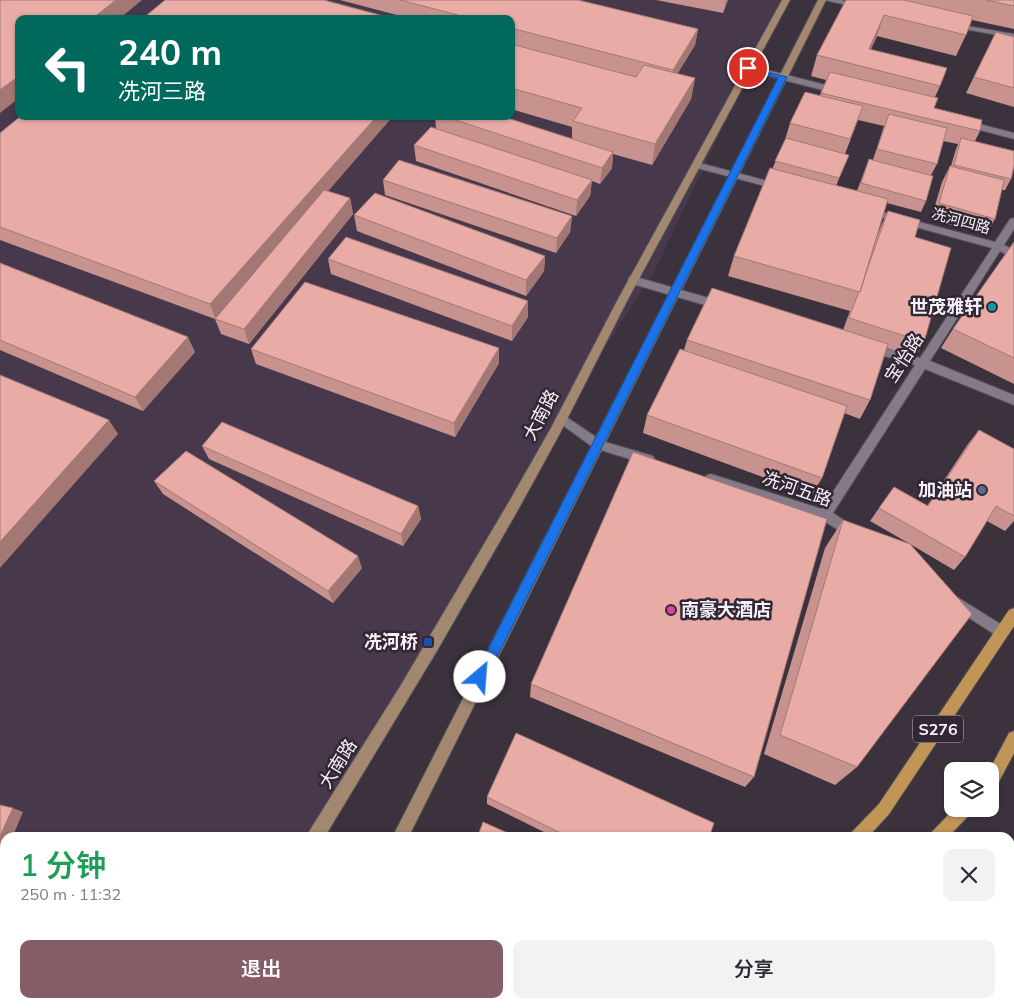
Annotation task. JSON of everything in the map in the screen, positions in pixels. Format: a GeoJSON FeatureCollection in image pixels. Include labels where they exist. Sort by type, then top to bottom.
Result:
{"type":"FeatureCollection","features":[{"type":"Feature","properties":{"kind":"main road","name":"S276"},"geometry":{"type":"LineString","coordinates":[[862,832],[884,809],[1014,614]]}},
{"type":"Feature","properties":{"kind":"main road"},"geometry":{"type":"LineString","coordinates":[[999,767],[1014,738]]}},
{"type":"Feature","properties":{"kind":"main road"},"geometry":{"type":"LineString","coordinates":[[942,832],[957,817]]}},
{"type":"Feature","properties":{"kind":"street","name":"大南路"},"geometry":{"type":"LineString","coordinates":[[318,832],[420,670],[562,419],[633,280],[786,0]]}},
{"type":"Feature","properties":{"kind":"street"},"geometry":{"type":"LineString","coordinates":[[403,832],[822,0]]}},
{"type":"Feature","properties":{"kind":"lane"},"geometry":{"type":"LineString","coordinates":[[828,0],[867,8]]}},
{"type":"Feature","properties":{"kind":"lane"},"geometry":{"type":"LineString","coordinates":[[946,23],[1014,36]]}},
{"type":"Feature","properties":{"kind":"lane"},"geometry":{"type":"LineString","coordinates":[[748,68],[850,94]]}},
{"type":"Feature","properties":{"kind":"lane"},"geometry":{"type":"LineString","coordinates":[[956,121],[1014,136]]}},
{"type":"Feature","properties":{"kind":"lane"},"geometry":{"type":"LineString","coordinates":[[696,164],[790,190]]}},
{"type":"Feature","properties":{"kind":"lane","name":"冼河四路"},"geometry":{"type":"LineString","coordinates":[[856,208],[998,246],[1014,254]]}},
{"type":"Feature","properties":{"kind":"lane","name":"宝怡路"},"geometry":{"type":"LineString","coordinates":[[825,515],[1014,222]]}},
{"type":"Feature","properties":{"kind":"lane"},"geometry":{"type":"LineString","coordinates":[[633,280],[731,309]]}},
{"type":"Feature","properties":{"kind":"lane"},"geometry":{"type":"LineString","coordinates":[[855,344],[922,363],[1014,400]]}},
{"type":"Feature","properties":{"kind":"lane"},"geometry":{"type":"LineString","coordinates":[[562,419],[598,445],[664,465]]}},
{"type":"Feature","properties":{"kind":"lane","name":"冼河五路"},"geometry":{"type":"LineString","coordinates":[[702,477],[825,515],[865,541]]}},
{"type":"Feature","properties":{"kind":"lane"},"geometry":{"type":"LineString","coordinates":[[946,595],[1002,632]]}},
{"type":"Feature","properties":{"kind":"shaded area"},"geometry":{"type":"Polygon","coordinates":[[[0,0],[786,0],[761,46],[654,272],[551,430],[317,832],[0,832],[0,0]]]}},
{"type":"Feature","properties":{"kind":"building"},"geometry":{"type":"Polygon","coordinates":[[[0,0],[116,0],[97,15],[15,15],[15,79],[0,90],[0,0]]]}},
{"type":"Feature","properties":{"kind":"building"},"geometry":{"type":"Polygon","coordinates":[[[165,0],[324,0],[380,15],[147,15],[165,0]]]}},
{"type":"Feature","properties":{"kind":"building"},"geometry":{"type":"Polygon","coordinates":[[[400,0],[578,0],[698,29],[673,70],[515,29],[515,15],[458,15],[400,0]]]}},
{"type":"Feature","properties":{"kind":"building"},"geometry":{"type":"Polygon","coordinates":[[[846,0],[904,0],[973,16],[966,35],[884,15],[869,49],[947,68],[940,86],[817,55],[846,0]]]}},
{"type":"Feature","properties":{"kind":"building"},"geometry":{"type":"Polygon","coordinates":[[[986,0],[1014,0],[1014,6],[986,0]]]}},
{"type":"Feature","properties":{"kind":"building"},"geometry":{"type":"Polygon","coordinates":[[[996,32],[1014,37],[1014,88],[974,77],[996,32]]]}},
{"type":"Feature","properties":{"kind":"building"},"geometry":{"type":"Polygon","coordinates":[[[515,45],[636,77],[644,65],[695,78],[655,144],[573,121],[582,108],[515,89],[515,45]]]}},
{"type":"Feature","properties":{"kind":"building"},"geometry":{"type":"Polygon","coordinates":[[[830,72],[938,98],[934,108],[982,120],[980,131],[821,93],[830,72]]]}},
{"type":"Feature","properties":{"kind":"building"},"geometry":{"type":"Polygon","coordinates":[[[805,92],[863,106],[850,139],[790,123],[805,92]]]}},
{"type":"Feature","properties":{"kind":"building"},"geometry":{"type":"Polygon","coordinates":[[[889,114],[947,128],[937,164],[877,149],[889,114]]]}},
{"type":"Feature","properties":{"kind":"building"},"geometry":{"type":"Polygon","coordinates":[[[16,120],[373,120],[210,304],[0,227],[0,133],[16,120]]]}},
{"type":"Feature","properties":{"kind":"building"},"geometry":{"type":"Polygon","coordinates":[[[455,120],[513,120],[613,152],[602,168],[455,120]]]}},
{"type":"Feature","properties":{"kind":"building"},"geometry":{"type":"Polygon","coordinates":[[[431,127],[592,180],[577,200],[414,145],[431,127]]]}},
{"type":"Feature","properties":{"kind":"building"},"geometry":{"type":"Polygon","coordinates":[[[786,138],[849,155],[839,178],[775,161],[786,138]]]}},
{"type":"Feature","properties":{"kind":"building"},"geometry":{"type":"Polygon","coordinates":[[[961,138],[1014,151],[1014,166],[1011,179],[954,165],[961,138]]]}},
{"type":"Feature","properties":{"kind":"building"},"geometry":{"type":"Polygon","coordinates":[[[869,159],[933,176],[926,201],[861,183],[869,159]]]}},
{"type":"Feature","properties":{"kind":"building"},"geometry":{"type":"Polygon","coordinates":[[[399,160],[572,216],[557,238],[383,180],[399,160]]]}},
{"type":"Feature","properties":{"kind":"building"},"geometry":{"type":"Polygon","coordinates":[[[950,166],[1004,180],[995,219],[939,203],[950,166]]]}},
{"type":"Feature","properties":{"kind":"building"},"geometry":{"type":"Polygon","coordinates":[[[770,168],[888,199],[860,292],[734,256],[770,168]]]}},
{"type":"Feature","properties":{"kind":"building"},"geometry":{"type":"Polygon","coordinates":[[[324,190],[350,198],[244,329],[215,319],[324,190]]]}},
{"type":"Feature","properties":{"kind":"building"},"geometry":{"type":"Polygon","coordinates":[[[375,193],[545,256],[526,280],[354,215],[375,193]]]}},
{"type":"Feature","properties":{"kind":"building"},"geometry":{"type":"Polygon","coordinates":[[[888,211],[920,220],[915,237],[951,248],[924,342],[849,318],[888,211]]]}},
{"type":"Feature","properties":{"kind":"building"},"geometry":{"type":"Polygon","coordinates":[[[346,237],[528,301],[512,326],[328,259],[346,237]]]}},
{"type":"Feature","properties":{"kind":"building","name":"世茂雅轩"},"geometry":{"type":"Polygon","coordinates":[[[1014,242],[1014,358],[953,329],[1014,242]]]}},
{"type":"Feature","properties":{"kind":"building"},"geometry":{"type":"Polygon","coordinates":[[[0,263],[188,337],[135,397],[0,340],[0,263]]]}},
{"type":"Feature","properties":{"kind":"building"},"geometry":{"type":"Polygon","coordinates":[[[305,282],[499,348],[454,423],[251,349],[305,282]]]}},
{"type":"Feature","properties":{"kind":"building"},"geometry":{"type":"Polygon","coordinates":[[[712,288],[888,344],[870,400],[687,340],[712,288]]]}},
{"type":"Feature","properties":{"kind":"building"},"geometry":{"type":"Polygon","coordinates":[[[680,349],[847,406],[822,478],[647,415],[680,349]]]}},
{"type":"Feature","properties":{"kind":"building"},"geometry":{"type":"Polygon","coordinates":[[[0,375],[109,420],[0,542],[0,375]]]}},
{"type":"Feature","properties":{"kind":"building"},"geometry":{"type":"Polygon","coordinates":[[[222,422],[418,506],[401,534],[202,446],[222,422]]]}},
{"type":"Feature","properties":{"kind":"building"},"geometry":{"type":"Polygon","coordinates":[[[979,430],[1014,449],[1014,516],[996,506],[965,557],[879,508],[894,487],[928,506],[979,430]]]}},
{"type":"Feature","properties":{"kind":"building"},"geometry":{"type":"Polygon","coordinates":[[[186,451],[358,556],[328,591],[154,481],[186,451]]]}},
{"type":"Feature","properties":{"kind":"building"},"geometry":{"type":"Polygon","coordinates":[[[633,452],[827,519],[754,777],[531,684],[633,452]]]}},
{"type":"Feature","properties":{"kind":"building"},"geometry":{"type":"Polygon","coordinates":[[[843,520],[910,544],[972,614],[857,767],[780,735],[843,520]]]}},
{"type":"Feature","properties":{"kind":"building"},"geometry":{"type":"Polygon","coordinates":[[[516,733],[714,823],[711,832],[559,832],[487,797],[516,733]]]}},
{"type":"Feature","properties":{"kind":"building"},"geometry":{"type":"Polygon","coordinates":[[[0,805],[13,808],[2,832],[0,832],[0,805]]]}},
{"type":"Feature","properties":{"kind":"building"},"geometry":{"type":"Polygon","coordinates":[[[483,822],[506,832],[479,832],[483,822]]]}},
{"type":"Feature","properties":{"kind":"place","name":"世茂雅轩"},"geometry":{"type":"Point","coordinates":[992,307]}},
{"type":"Feature","properties":{"kind":"place","name":"加油站"},"geometry":{"type":"Point","coordinates":[982,490]}},
{"type":"Feature","properties":{"kind":"place","name":"南豪大酒店"},"geometry":{"type":"Point","coordinates":[671,610]}},
{"type":"Feature","properties":{"kind":"place","name":"冼河桥"},"geometry":{"type":"Point","coordinates":[428,642]}},
{"type":"Feature","properties":{"kind":"route"},"geometry":{"type":"LineString","coordinates":[[480,677],[783,77],[748,68]]}}]}
